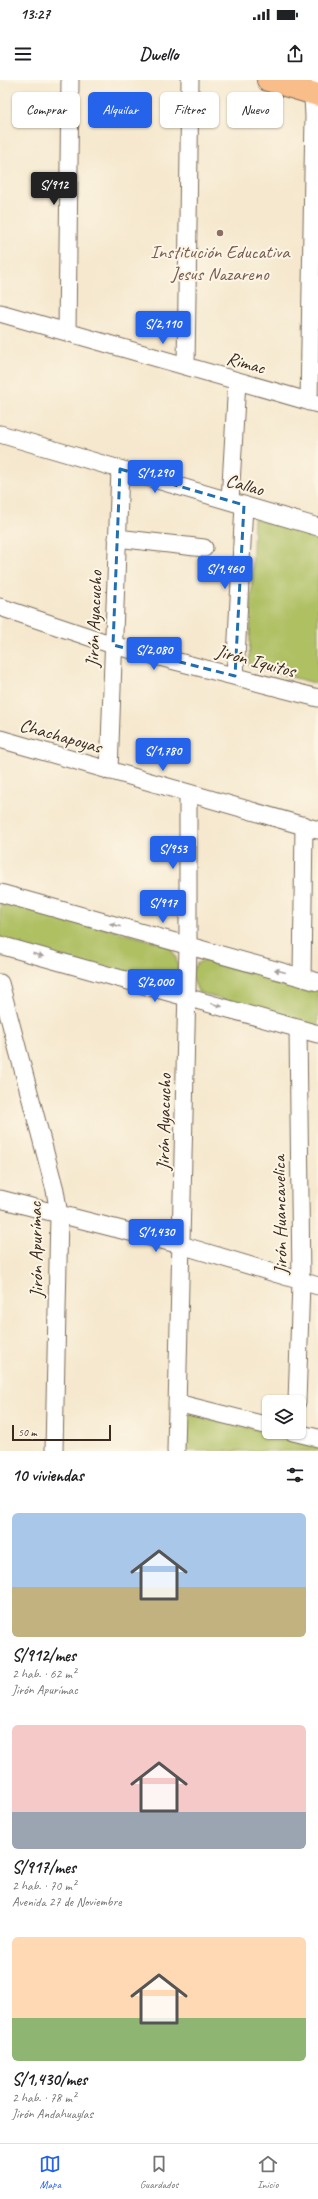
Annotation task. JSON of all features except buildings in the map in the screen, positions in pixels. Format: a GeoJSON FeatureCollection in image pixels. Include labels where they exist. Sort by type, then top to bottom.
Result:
{"type":"FeatureCollection","features":[{"type":"Feature","properties":{"kind":"main road"},"geometry":{"type":"LineString","coordinates":[[268,80],[314,89]]}},
{"type":"Feature","properties":{"kind":"street"},"geometry":{"type":"LineString","coordinates":[[67,332],[70,80]]}},
{"type":"Feature","properties":{"kind":"street"},"geometry":{"type":"LineString","coordinates":[[186,366],[190,80]]}},
{"type":"Feature","properties":{"kind":"street"},"geometry":{"type":"LineString","coordinates":[[314,89],[314,403]]}},
{"type":"Feature","properties":{"kind":"street","name":"Rimac"},"geometry":{"type":"LineString","coordinates":[[0,313],[314,403]]}},
{"type":"Feature","properties":{"kind":"street"},"geometry":{"type":"LineString","coordinates":[[235,676],[237,381]]}},
{"type":"Feature","properties":{"kind":"street","name":"Callao"},"geometry":{"type":"LineString","coordinates":[[0,434],[318,526]]}},
{"type":"Feature","properties":{"kind":"street","name":"Jirón Ayacucho"},"geometry":{"type":"LineString","coordinates":[[108,771],[120,469]]}},
{"type":"Feature","properties":{"kind":"street"},"geometry":{"type":"LineString","coordinates":[[117,538],[204,548]]}},
{"type":"Feature","properties":{"kind":"street","name":"Jirón Iquitos"},"geometry":{"type":"LineString","coordinates":[[0,607],[113,645],[318,698]]}},
{"type":"Feature","properties":{"kind":"street","name":"Chachapoyas"},"geometry":{"type":"LineString","coordinates":[[0,739],[311,828]]}},
{"type":"Feature","properties":{"kind":"street","name":"Jirón Ayacucho"},"geometry":{"type":"LineString","coordinates":[[176,1451],[188,946],[188,794]]}},
{"type":"Feature","properties":{"kind":"street"},"geometry":{"type":"LineString","coordinates":[[0,893],[310,979],[311,828]]}},
{"type":"Feature","properties":{"kind":"street"},"geometry":{"type":"LineString","coordinates":[[0,945],[318,1034]]}},
{"type":"Feature","properties":{"kind":"street","name":"Jirón Apurímac"},"geometry":{"type":"LineString","coordinates":[[0,983],[55,1190],[59,1215],[54,1451]]}},
{"type":"Feature","properties":{"kind":"street","name":"Jirón Huancavelica"},"geometry":{"type":"LineString","coordinates":[[297,1395],[301,1282],[298,1028]]}},
{"type":"Feature","properties":{"kind":"street"},"geometry":{"type":"LineString","coordinates":[[0,1199],[181,1245],[318,1286]]}},
{"type":"Feature","properties":{"kind":"street"},"geometry":{"type":"LineString","coordinates":[[177,1403],[262,1424]]}},
{"type":"Feature","properties":{"kind":"street"},"geometry":{"type":"LineString","coordinates":[[306,1435],[318,1438]]}},
{"type":"Feature","properties":{"kind":"highlighted area"},"geometry":{"type":"Polygon","coordinates":[[[120,469],[244,505],[235,676],[113,645],[120,469]]]}},
{"type":"Feature","properties":{"kind":"green space"},"geometry":{"type":"Polygon","coordinates":[[[254,519],[318,537],[318,684],[249,666],[254,519]]]}},
{"type":"Feature","properties":{"kind":"green space"},"geometry":{"type":"Polygon","coordinates":[[[0,900],[168,945],[176,959],[178,967],[176,976],[165,982],[154,984],[0,941],[0,900]]]}},
{"type":"Feature","properties":{"kind":"green space"},"geometry":{"type":"Polygon","coordinates":[[[206,959],[318,987],[318,1028],[198,992],[191,974],[196,964],[206,959]]]}},
{"type":"Feature","properties":{"kind":"green space"},"geometry":{"type":"Polygon","coordinates":[[[184,1413],[262,1430],[262,1439],[296,1439],[318,1445],[318,1451],[182,1451],[184,1413]]]}},
{"type":"Feature","properties":{"kind":"place","name":"Institución Educativa Jesus Nazareno"},"geometry":{"type":"Point","coordinates":[220,233]}}]}
